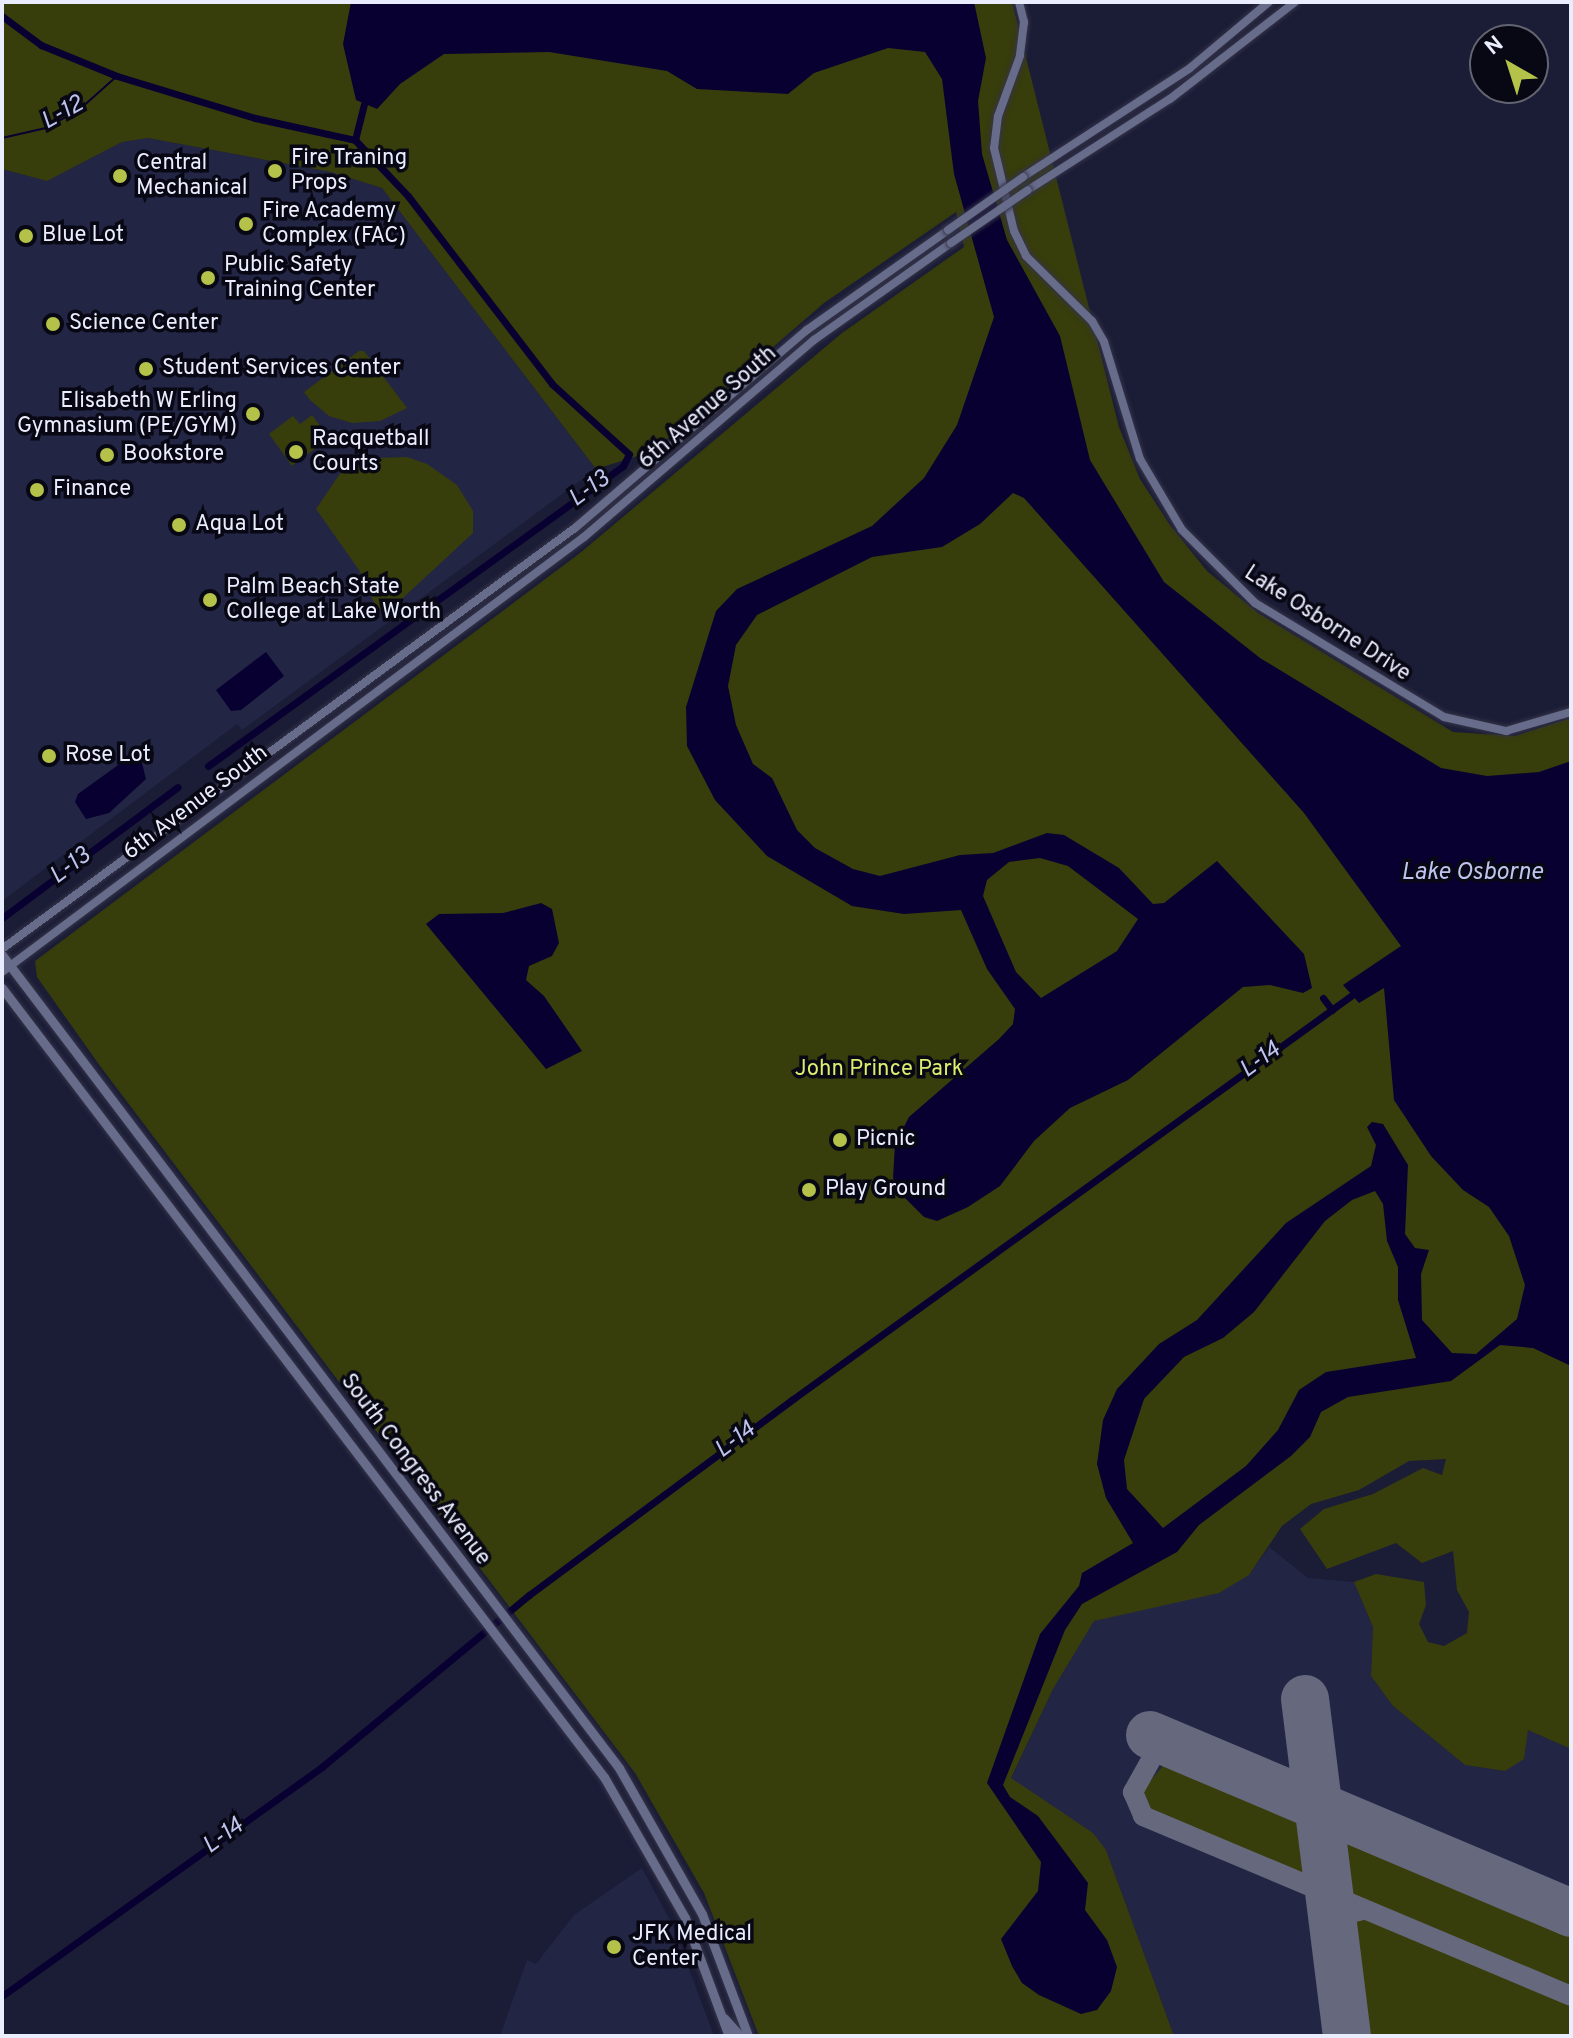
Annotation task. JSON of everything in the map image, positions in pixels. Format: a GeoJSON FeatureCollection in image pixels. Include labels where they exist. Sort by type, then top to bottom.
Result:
{"type":"FeatureCollection","features":[{"type":"Feature","properties":{"kind":"main road","name":"South Congress Avenue"},"geometry":{"type":"LineString","coordinates":[[2,952],[6,969],[513,1627],[650,1816],[702,1914],[748,2036]]}},
{"type":"Feature","properties":{"kind":"main road","name":"South Congress Avenue"},"geometry":{"type":"LineString","coordinates":[[2,988],[232,1282],[625,1807],[685,1918],[729,2036]]}},
{"type":"Feature","properties":{"kind":"main road"},"geometry":{"type":"LineString","coordinates":[[214,1260],[243,1274]]}},
{"type":"Feature","properties":{"kind":"main road"},"geometry":{"type":"LineString","coordinates":[[232,1282],[262,1299]]}},
{"type":"Feature","properties":{"kind":"main road"},"geometry":{"type":"LineString","coordinates":[[724,2018],[740,2036]]}},
{"type":"Feature","properties":{"kind":"street","name":"Lake Osborne Drive"},"geometry":{"type":"LineString","coordinates":[[1019,2],[1020,56],[998,116],[994,148],[1014,231],[1026,256],[1092,321],[1104,342],[1140,459],[1182,530],[1255,603],[1461,725],[1506,731],[1571,712]]}},
{"type":"Feature","properties":{"kind":"street","name":"6th Avenue South"},"geometry":{"type":"LineString","coordinates":[[2,952],[575,528],[807,330],[1023,177],[1190,68],[1269,2]]}},
{"type":"Feature","properties":{"kind":"street","name":"6th Avenue South"},"geometry":{"type":"LineString","coordinates":[[6,969],[584,537],[814,340],[1028,190],[1183,90],[1295,2]]}},
{"type":"Feature","properties":{"kind":"shaded area","name":"Palm Beach State College at Lake Worth"},"geometry":{"type":"Polygon","coordinates":[[[148,138],[331,172],[382,188],[596,469],[242,730],[237,724],[2,901],[2,169],[47,181],[122,142],[148,138]]]}},
{"type":"Feature","properties":{"kind":"shaded area"},"geometry":{"type":"Polygon","coordinates":[[[1269,1547],[1308,1578],[1354,1582],[1373,1627],[1371,1676],[1393,1706],[1465,1765],[1505,1771],[1528,1730],[1571,1749],[1571,2036],[1174,2036],[1106,1850],[1011,1779],[1053,1689],[1094,1621],[1249,1575],[1269,1547]]]}},
{"type":"Feature","properties":{"kind":"shaded area","name":"JFK Medical Center"},"geometry":{"type":"Polygon","coordinates":[[[642,1868],[672,1924],[714,2036],[500,2036],[527,1960],[536,1964],[574,1915],[642,1868]]]}},
{"type":"Feature","properties":{"kind":"green space","name":"John Prince Park"},"geometry":{"type":"Polygon","coordinates":[[[2,2],[1012,2],[1119,427],[1140,479],[1170,525],[1207,571],[1258,613],[1453,732],[1515,736],[1571,718],[1571,1749],[1528,1730],[1524,1759],[1505,1771],[1465,1765],[1393,1706],[1371,1676],[1373,1627],[1354,1582],[1376,1574],[1424,1582],[1426,1605],[1419,1624],[1428,1642],[1444,1646],[1467,1633],[1469,1612],[1457,1590],[1453,1551],[1422,1563],[1396,1543],[1327,1569],[1300,1529],[1324,1509],[1373,1494],[1423,1468],[1442,1475],[1446,1459],[1409,1461],[1359,1490],[1311,1504],[1282,1526],[1249,1575],[1219,1593],[1094,1621],[1053,1689],[1011,1778],[1093,1833],[1106,1850],[1174,2036],[759,2036],[704,1893],[635,1773],[100,1066],[37,977],[35,961],[580,553],[842,333],[964,247],[956,212],[824,303],[653,451],[596,469],[382,188],[331,172],[148,138],[122,142],[47,181],[2,169],[2,2]]]}},
{"type":"Feature","properties":{"kind":"green space"},"geometry":{"type":"Polygon","coordinates":[[[359,351],[364,351],[407,408],[380,421],[352,423],[329,416],[310,400],[304,392],[359,351]]]}},
{"type":"Feature","properties":{"kind":"green space","name":"Racquetball Courts"},"geometry":{"type":"Polygon","coordinates":[[[312,415],[329,438],[292,466],[269,434],[293,416],[300,424],[312,415]]]}},
{"type":"Feature","properties":{"kind":"green space"},"geometry":{"type":"Polygon","coordinates":[[[407,457],[427,464],[457,485],[473,511],[473,533],[404,597],[390,608],[377,609],[359,570],[316,509],[341,472],[378,458],[407,457]]]}},
{"type":"Feature","properties":{"kind":"green space"},"geometry":{"type":"Polygon","coordinates":[[[1165,1763],[1179,1764],[1308,1819],[1313,1869],[1309,1877],[1151,1811],[1143,1790],[1165,1763]]]}},
{"type":"Feature","properties":{"kind":"green space"},"geometry":{"type":"Polygon","coordinates":[[[1334,1834],[1571,1932],[1571,1989],[1352,1897],[1345,1889],[1334,1834]]]}},
{"type":"Feature","properties":{"kind":"green space"},"geometry":{"type":"Polygon","coordinates":[[[1369,1918],[1571,2004],[1571,2036],[1359,2036],[1346,1933],[1358,1920],[1369,1918]]]}},
{"type":"Feature","properties":{"kind":"water","name":"Lake Osborne"},"geometry":{"type":"Polygon","coordinates":[[[351,2],[974,2],[986,58],[978,101],[982,154],[1007,240],[1060,336],[1090,460],[1164,582],[1260,658],[1441,768],[1487,776],[1539,772],[1571,761],[1571,1366],[1533,1348],[1500,1345],[1451,1381],[1348,1397],[1321,1412],[1310,1437],[1291,1456],[1199,1525],[1177,1552],[1082,1604],[1065,1630],[1003,1785],[1010,1797],[1038,1816],[1088,1883],[1085,1910],[1107,1940],[1117,1967],[1111,1991],[1097,2010],[1081,2014],[1039,1995],[1022,1983],[1012,1966],[1001,1939],[1038,1891],[1041,1862],[987,1783],[1040,1634],[1079,1586],[1082,1573],[1133,1543],[1106,1498],[1097,1464],[1103,1420],[1117,1389],[1159,1344],[1197,1320],[1286,1223],[1371,1166],[1376,1145],[1367,1127],[1372,1122],[1383,1124],[1408,1165],[1405,1234],[1415,1248],[1429,1250],[1421,1274],[1422,1320],[1452,1353],[1476,1354],[1517,1319],[1525,1285],[1509,1236],[1489,1207],[1463,1190],[1431,1156],[1394,1100],[1384,988],[1359,1003],[1343,985],[1401,946],[1304,813],[1024,498],[1013,493],[980,524],[942,547],[872,557],[757,615],[736,645],[728,686],[736,725],[753,764],[772,778],[797,830],[815,848],[853,869],[880,876],[960,855],[993,853],[1047,833],[1064,835],[1119,868],[1153,904],[1164,903],[1217,861],[1304,954],[1312,988],[1303,993],[1270,985],[1243,987],[1128,1080],[1070,1108],[1034,1141],[1000,1186],[968,1207],[937,1221],[924,1217],[905,1198],[893,1178],[895,1144],[909,1117],[1013,1024],[1015,1009],[987,969],[961,910],[904,914],[852,906],[767,856],[715,800],[687,746],[686,707],[716,611],[737,589],[872,526],[924,478],[957,425],[994,317],[954,174],[942,79],[925,52],[888,48],[814,73],[788,94],[697,89],[667,71],[549,52],[444,54],[400,84],[377,109],[356,100],[343,44],[351,2]],[[1040,858],[1009,862],[987,880],[983,896],[1016,972],[1041,998],[1117,951],[1138,919],[1068,866],[1040,858]],[[1375,1191],[1352,1200],[1325,1221],[1254,1312],[1223,1338],[1184,1357],[1144,1399],[1124,1460],[1127,1489],[1163,1528],[1246,1466],[1278,1430],[1299,1390],[1326,1372],[1416,1358],[1398,1300],[1398,1267],[1387,1241],[1383,1204],[1375,1191]]]}},
{"type":"Feature","properties":{"kind":"water"},"geometry":{"type":"Polygon","coordinates":[[[266,652],[284,676],[241,710],[231,711],[216,690],[266,652]]]}},
{"type":"Feature","properties":{"kind":"water"},"geometry":{"type":"Polygon","coordinates":[[[128,758],[142,763],[146,779],[109,813],[86,819],[75,802],[78,794],[128,758]]]}},
{"type":"Feature","properties":{"kind":"water"},"geometry":{"type":"Polygon","coordinates":[[[541,903],[552,909],[559,943],[552,956],[529,966],[526,980],[544,996],[582,1051],[546,1069],[426,924],[439,914],[503,913],[541,903]]]}},
{"type":"Feature","properties":{"kind":"waterway","name":"L-13"},"geometry":{"type":"LineString","coordinates":[[2,16],[41,45],[117,76],[255,118],[355,140],[408,196],[552,384],[629,454],[623,466],[208,766]]}},
{"type":"Feature","properties":{"kind":"waterway","name":"L-12"},"geometry":{"type":"LineString","coordinates":[[2,138],[46,128],[80,109],[117,76]]}},
{"type":"Feature","properties":{"kind":"waterway"},"geometry":{"type":"LineString","coordinates":[[355,140],[364,104]]}},
{"type":"Feature","properties":{"kind":"waterway","name":"L-13"},"geometry":{"type":"LineString","coordinates":[[2,918],[178,787]]}},
{"type":"Feature","properties":{"kind":"waterway","name":"L-14"},"geometry":{"type":"LineString","coordinates":[[2,1996],[323,1766],[529,1595],[793,1399],[1359,990]]}},
{"type":"Feature","properties":{"kind":"waterway"},"geometry":{"type":"LineString","coordinates":[[1323,998],[1332,1010]]}},
{"type":"Feature","properties":{"kind":"taxiway"},"geometry":{"type":"LineString","coordinates":[[1162,1740],[1133,1792],[1143,1816],[1571,1996]]}},
{"type":"Feature","properties":{"kind":"taxiway"},"geometry":{"type":"LineString","coordinates":[[1334,1936],[1343,1915],[1363,1910]]}},
{"type":"Feature","properties":{"kind":"runway"},"geometry":{"type":"LineString","coordinates":[[1305,1699],[1347,2036]]}},
{"type":"Feature","properties":{"kind":"runway"},"geometry":{"type":"LineString","coordinates":[[1150,1735],[1571,1913]]}},
{"type":"Feature","properties":{"kind":"place","name":"Fire Traning Props"},"geometry":{"type":"Point","coordinates":[275,171]}},
{"type":"Feature","properties":{"kind":"place","name":"Central Mechanical"},"geometry":{"type":"Point","coordinates":[120,176]}},
{"type":"Feature","properties":{"kind":"place","name":"Fire Academy Complex (FAC)"},"geometry":{"type":"Point","coordinates":[246,224]}},
{"type":"Feature","properties":{"kind":"place","name":"Blue Lot"},"geometry":{"type":"Point","coordinates":[26,236]}},
{"type":"Feature","properties":{"kind":"place","name":"Public Safety Training Center"},"geometry":{"type":"Point","coordinates":[208,278]}},
{"type":"Feature","properties":{"kind":"place","name":"Science Center"},"geometry":{"type":"Point","coordinates":[53,324]}},
{"type":"Feature","properties":{"kind":"place","name":"Student Services Center"},"geometry":{"type":"Point","coordinates":[146,369]}},
{"type":"Feature","properties":{"kind":"place","name":"Elisabeth W Erling Gymnasium (PE/GYM)"},"geometry":{"type":"Point","coordinates":[253,414]}},
{"type":"Feature","properties":{"kind":"place","name":"Racquetball Courts"},"geometry":{"type":"Point","coordinates":[296,452]}},
{"type":"Feature","properties":{"kind":"place","name":"Bookstore"},"geometry":{"type":"Point","coordinates":[107,455]}},
{"type":"Feature","properties":{"kind":"place","name":"Finance"},"geometry":{"type":"Point","coordinates":[37,490]}},
{"type":"Feature","properties":{"kind":"place","name":"Aqua Lot"},"geometry":{"type":"Point","coordinates":[179,525]}},
{"type":"Feature","properties":{"kind":"place","name":"Palm Beach State College at Lake Worth"},"geometry":{"type":"Point","coordinates":[210,600]}},
{"type":"Feature","properties":{"kind":"place","name":"Rose Lot"},"geometry":{"type":"Point","coordinates":[49,756]}},
{"type":"Feature","properties":{"kind":"place","name":"Picnic"},"geometry":{"type":"Point","coordinates":[840,1140]}},
{"type":"Feature","properties":{"kind":"place","name":"Play Ground"},"geometry":{"type":"Point","coordinates":[809,1190]}},
{"type":"Feature","properties":{"kind":"place","name":"JFK Medical Center"},"geometry":{"type":"Point","coordinates":[614,1947]}}]}
